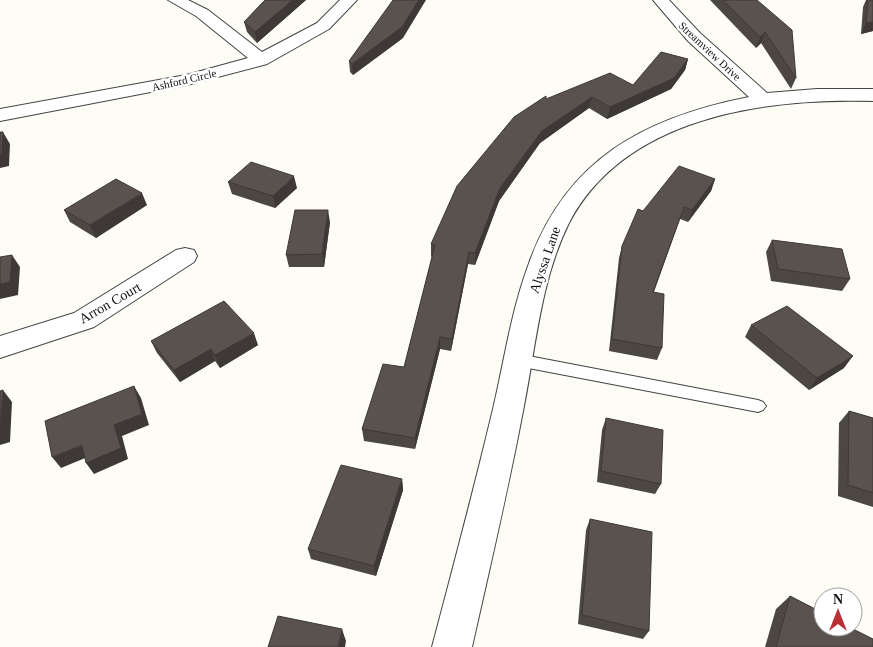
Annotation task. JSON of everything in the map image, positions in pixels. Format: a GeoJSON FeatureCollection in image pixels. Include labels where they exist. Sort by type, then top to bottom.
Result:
{"type":"FeatureCollection","features":[{"type":"Feature","properties":{"kind":"street"},"geometry":{"type":"LineString","coordinates":[[176,0],[202,13],[260,60]]}},
{"type":"Feature","properties":{"kind":"street","name":"Ashford Circle"},"geometry":{"type":"LineString","coordinates":[[0,116],[188,80],[260,60],[323,26],[349,0]]}},
{"type":"Feature","properties":{"kind":"street","name":"Streamview Drive"},"geometry":{"type":"LineString","coordinates":[[661,0],[694,37],[762,99]]}},
{"type":"Feature","properties":{"kind":"street","name":"Alyssa Lane"},"geometry":{"type":"LineString","coordinates":[[452,647],[538,270],[557,223],[578,191],[602,168],[639,142],[697,117],[762,99],[828,94],[873,95]]}},
{"type":"Feature","properties":{"kind":"street","name":"Arron Court"},"geometry":{"type":"LineString","coordinates":[[0,348],[84,320],[185,256]]}},
{"type":"Feature","properties":{"kind":"lane"},"geometry":{"type":"LineString","coordinates":[[518,360],[758,406]]}},
{"type":"Feature","properties":{"kind":"building"},"geometry":{"type":"Polygon","coordinates":[[[265,0],[293,0],[255,32],[244,22],[265,0]]]}},
{"type":"Feature","properties":{"kind":"building"},"geometry":{"type":"Polygon","coordinates":[[[393,0],[419,0],[402,27],[352,64],[349,61],[393,0]]]}},
{"type":"Feature","properties":{"kind":"building"},"geometry":{"type":"Polygon","coordinates":[[[723,0],[757,0],[792,30],[796,78],[765,32],[760,37],[723,0]]]}},
{"type":"Feature","properties":{"kind":"building"},"geometry":{"type":"Polygon","coordinates":[[[868,0],[873,0],[873,22],[866,23],[868,0]]]}},
{"type":"Feature","properties":{"kind":"building"},"geometry":{"type":"Polygon","coordinates":[[[661,52],[688,59],[674,78],[610,107],[592,97],[542,131],[500,188],[475,253],[469,252],[452,339],[440,337],[415,438],[362,429],[383,364],[404,367],[435,245],[431,244],[457,186],[514,117],[546,96],[546,99],[610,73],[633,85],[661,52]]]}},
{"type":"Feature","properties":{"kind":"building"},"geometry":{"type":"Polygon","coordinates":[[[0,132],[3,132],[2,154],[0,154],[0,132]]]}},
{"type":"Feature","properties":{"kind":"building"},"geometry":{"type":"Polygon","coordinates":[[[251,162],[294,176],[273,196],[228,182],[251,162]]]}},
{"type":"Feature","properties":{"kind":"building"},"geometry":{"type":"Polygon","coordinates":[[[679,166],[715,179],[692,210],[684,207],[653,292],[664,294],[662,348],[612,339],[622,246],[638,209],[643,211],[679,166]]]}},
{"type":"Feature","properties":{"kind":"building"},"geometry":{"type":"Polygon","coordinates":[[[116,179],[142,193],[90,225],[64,210],[116,179]]]}},
{"type":"Feature","properties":{"kind":"building"},"geometry":{"type":"Polygon","coordinates":[[[295,210],[328,210],[322,254],[286,255],[295,210]]]}},
{"type":"Feature","properties":{"kind":"building"},"geometry":{"type":"Polygon","coordinates":[[[772,240],[842,249],[850,279],[778,269],[772,240]]]}},
{"type":"Feature","properties":{"kind":"building"},"geometry":{"type":"Polygon","coordinates":[[[12,255],[10,282],[0,284],[0,257],[12,255]]]}},
{"type":"Feature","properties":{"kind":"building"},"geometry":{"type":"Polygon","coordinates":[[[224,301],[254,333],[215,355],[211,349],[174,370],[151,341],[224,301]]]}},
{"type":"Feature","properties":{"kind":"building"},"geometry":{"type":"Polygon","coordinates":[[[787,306],[853,356],[817,378],[751,325],[787,306]]]}},
{"type":"Feature","properties":{"kind":"building"},"geometry":{"type":"Polygon","coordinates":[[[134,386],[142,414],[114,425],[121,448],[86,463],[82,445],[52,457],[45,421],[134,386]]]}},
{"type":"Feature","properties":{"kind":"building"},"geometry":{"type":"Polygon","coordinates":[[[3,390],[0,430],[0,391],[3,390]]]}},
{"type":"Feature","properties":{"kind":"building"},"geometry":{"type":"Polygon","coordinates":[[[849,411],[873,418],[873,493],[848,485],[849,411]]]}},
{"type":"Feature","properties":{"kind":"building"},"geometry":{"type":"Polygon","coordinates":[[[606,418],[663,430],[661,484],[601,471],[606,418]]]}},
{"type":"Feature","properties":{"kind":"building"},"geometry":{"type":"Polygon","coordinates":[[[341,465],[402,479],[374,566],[308,549],[341,465]]]}},
{"type":"Feature","properties":{"kind":"building"},"geometry":{"type":"Polygon","coordinates":[[[590,519],[652,532],[649,631],[582,615],[590,519]]]}},
{"type":"Feature","properties":{"kind":"building"},"geometry":{"type":"Polygon","coordinates":[[[790,596],[813,608],[813,637],[863,637],[863,634],[873,639],[873,647],[776,647],[790,596]]]}},
{"type":"Feature","properties":{"kind":"building"},"geometry":{"type":"Polygon","coordinates":[[[278,616],[342,629],[338,647],[268,647],[278,616]]]}}]}
